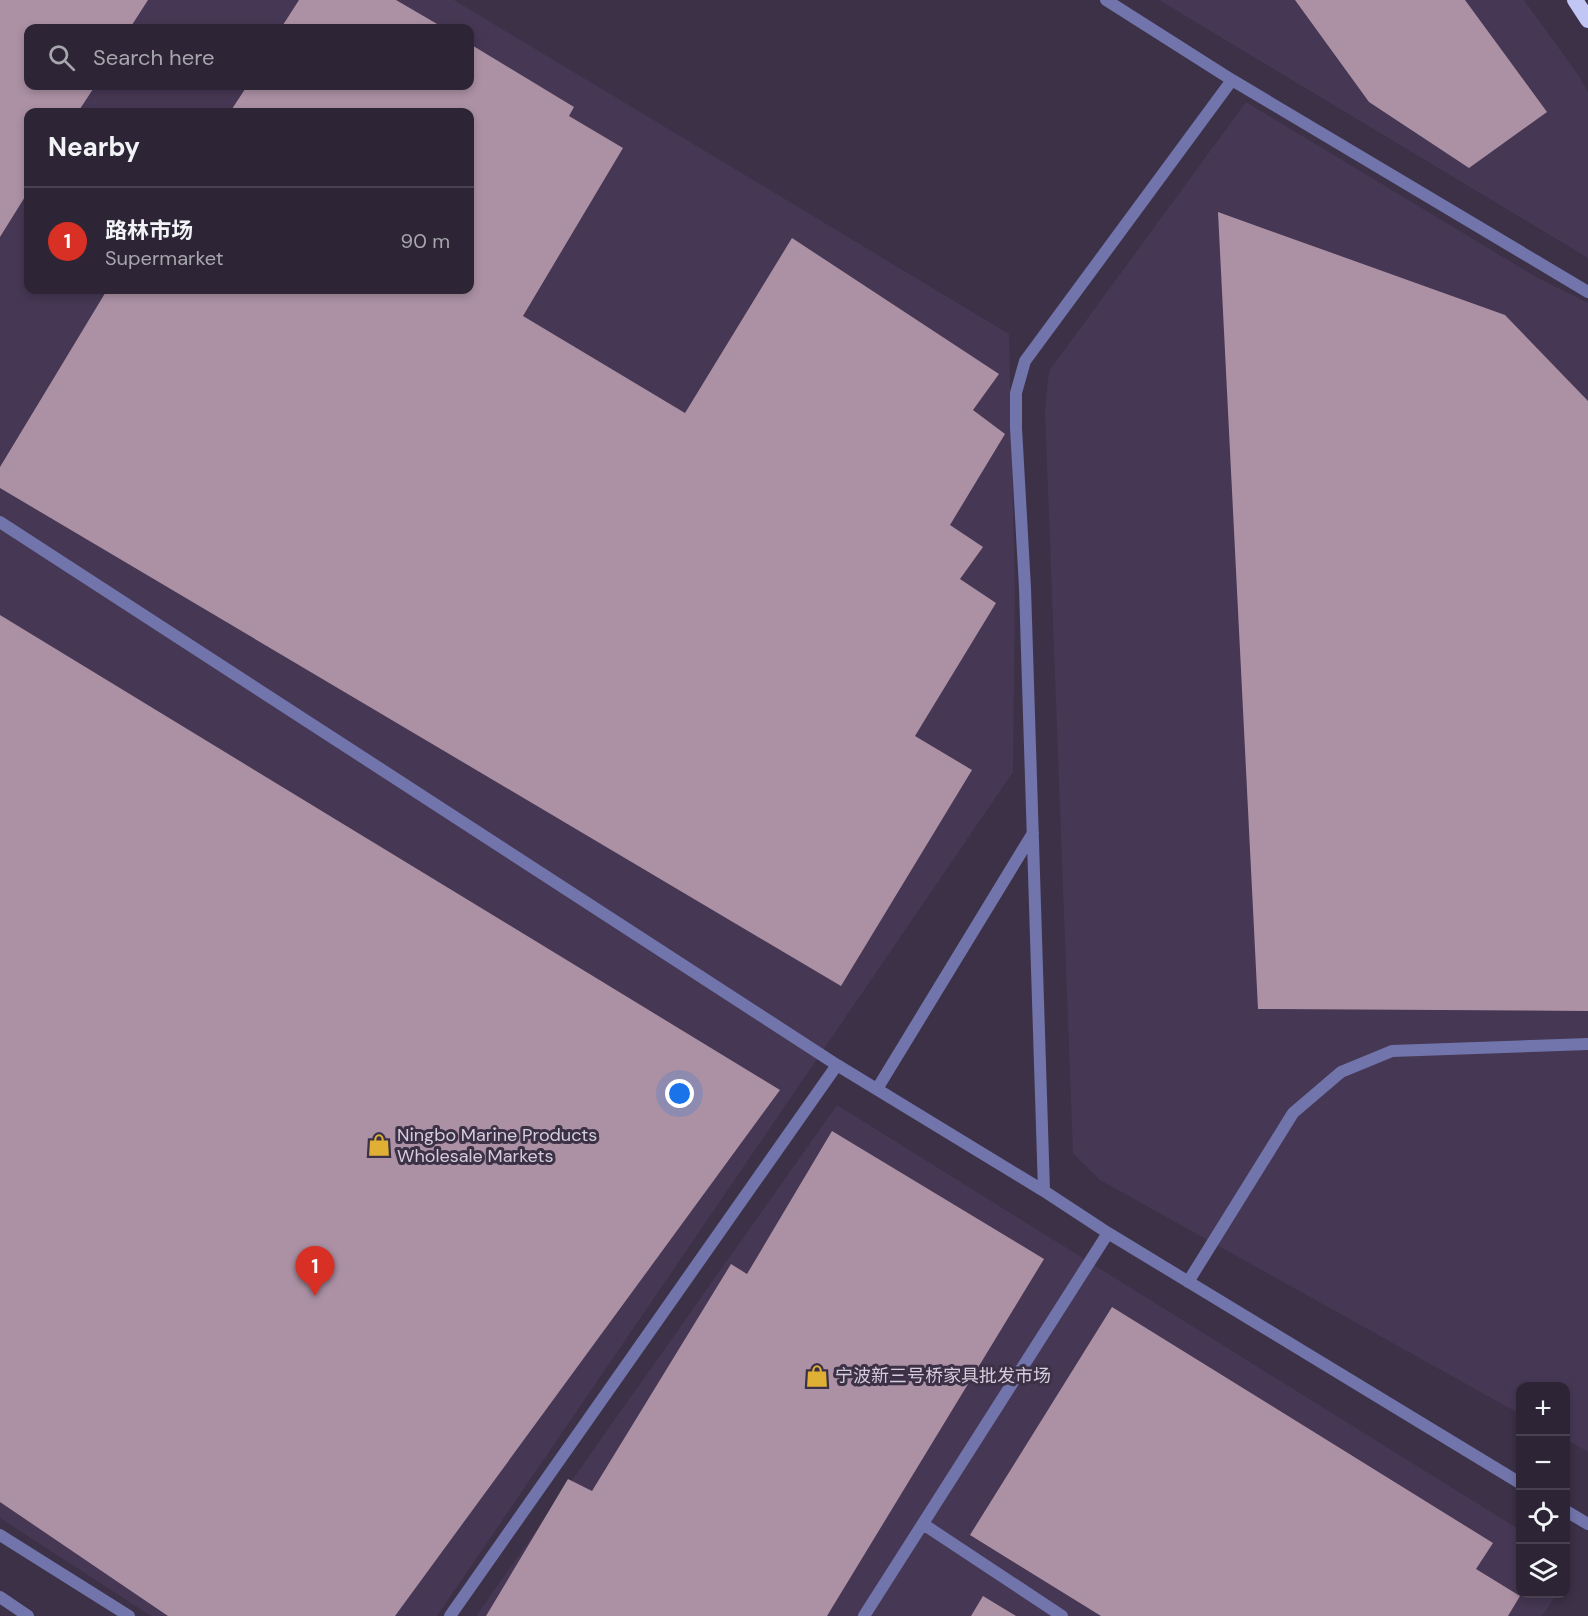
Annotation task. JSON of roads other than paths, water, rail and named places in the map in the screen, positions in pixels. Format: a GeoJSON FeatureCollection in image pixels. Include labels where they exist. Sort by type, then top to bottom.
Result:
{"type":"FeatureCollection","features":[{"type":"Feature","properties":{"kind":"highway"},"geometry":{"type":"LineString","coordinates":[[1575,0],[1588,20]]}},
{"type":"Feature","properties":{"kind":"lane"},"geometry":{"type":"LineString","coordinates":[[1106,0],[1232,81],[1588,292]]}},
{"type":"Feature","properties":{"kind":"lane"},"geometry":{"type":"LineString","coordinates":[[1044,1191],[1025,588],[1016,393],[1025,360],[1232,81]]}},
{"type":"Feature","properties":{"kind":"lane"},"geometry":{"type":"LineString","coordinates":[[0,522],[837,1065],[1188,1282],[1516,1480]]}},
{"type":"Feature","properties":{"kind":"lane"},"geometry":{"type":"LineString","coordinates":[[877,1089],[1033,832]]}},
{"type":"Feature","properties":{"kind":"lane"},"geometry":{"type":"LineString","coordinates":[[1188,1282],[1293,1113],[1341,1072],[1392,1051],[1588,1044]]}},
{"type":"Feature","properties":{"kind":"lane"},"geometry":{"type":"LineString","coordinates":[[450,1616],[837,1065]]}},
{"type":"Feature","properties":{"kind":"lane"},"geometry":{"type":"LineString","coordinates":[[864,1616],[1108,1233]]}},
{"type":"Feature","properties":{"kind":"lane"},"geometry":{"type":"LineString","coordinates":[[1570,1513],[1588,1524]]}},
{"type":"Feature","properties":{"kind":"lane"},"geometry":{"type":"LineString","coordinates":[[923,1524],[1062,1616]]}},
{"type":"Feature","properties":{"kind":"lane"},"geometry":{"type":"LineString","coordinates":[[0,1535],[129,1616]]}},
{"type":"Feature","properties":{"kind":"lane"},"geometry":{"type":"LineString","coordinates":[[0,1598],[28,1616]]}},
{"type":"Feature","properties":{"kind":"place","name":"Ningbo Marine Products Wholesale Markets"},"geometry":{"type":"Point","coordinates":[379,1145]}},
{"type":"Feature","properties":{"kind":"place","name":"路林市场"},"geometry":{"type":"Point","coordinates":[315,1296]}},
{"type":"Feature","properties":{"kind":"place","name":"宁波新三号桥家具批发市场"},"geometry":{"type":"Point","coordinates":[817,1376]}}]}
